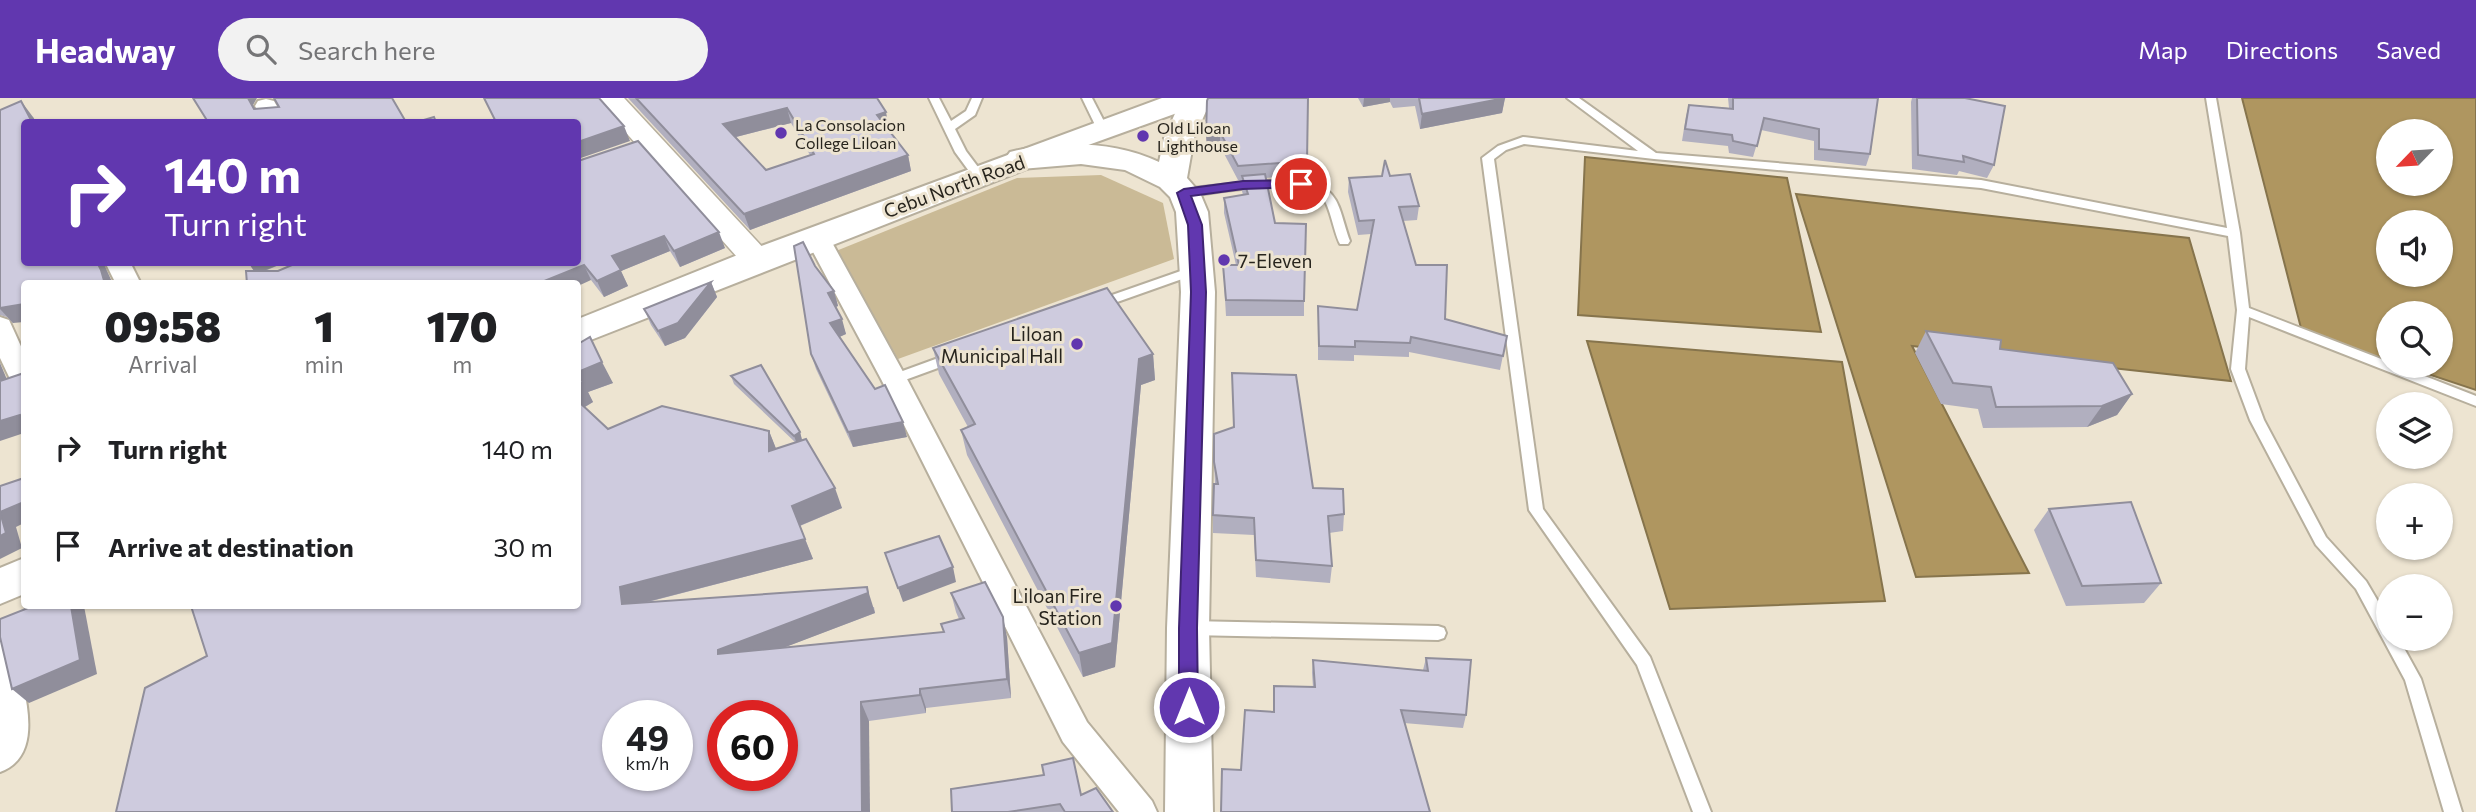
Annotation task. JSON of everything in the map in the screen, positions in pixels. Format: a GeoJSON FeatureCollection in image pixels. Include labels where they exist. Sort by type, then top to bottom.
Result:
{"type":"FeatureCollection","features":[{"type":"Feature","properties":{"kind":"main road"},"geometry":{"type":"LineString","coordinates":[[1021,159],[1191,98]]}},
{"type":"Feature","properties":{"kind":"main road"},"geometry":{"type":"LineString","coordinates":[[1189,812],[1188,628],[1198,269],[1195,225],[1177,187],[1179,138],[1197,98]]}},
{"type":"Feature","properties":{"kind":"main road","name":"Cebu North Road"},"geometry":{"type":"LineString","coordinates":[[581,332],[757,260],[1021,159],[1068,154],[1108,156],[1136,163],[1177,187]]}},
{"type":"Feature","properties":{"kind":"main road"},"geometry":{"type":"LineString","coordinates":[[0,587],[21,576]]}},
{"type":"Feature","properties":{"kind":"street"},"geometry":{"type":"LineString","coordinates":[[609,98],[639,149],[757,260]]}},
{"type":"Feature","properties":{"kind":"street"},"geometry":{"type":"LineString","coordinates":[[817,237],[894,379],[1075,732],[1140,812]]}},
{"type":"Feature","properties":{"kind":"street"},"geometry":{"type":"LineString","coordinates":[[0,326],[15,376]]}},
{"type":"Feature","properties":{"kind":"street"},"geometry":{"type":"LineString","coordinates":[[0,654],[13,727],[7,751],[0,757]]}},
{"type":"Feature","properties":{"kind":"lane"},"geometry":{"type":"LineString","coordinates":[[934,98],[961,152],[978,175]]}},
{"type":"Feature","properties":{"kind":"lane"},"geometry":{"type":"LineString","coordinates":[[949,128],[971,113],[976,98]]}},
{"type":"Feature","properties":{"kind":"lane"},"geometry":{"type":"LineString","coordinates":[[1087,98],[1102,129]]}},
{"type":"Feature","properties":{"kind":"lane"},"geometry":{"type":"LineString","coordinates":[[1572,98],[1654,156]]}},
{"type":"Feature","properties":{"kind":"lane"},"geometry":{"type":"LineString","coordinates":[[2211,98],[2234,233],[2243,310],[2238,369],[2257,420],[2321,541],[2361,585],[2376,612]]}},
{"type":"Feature","properties":{"kind":"lane"},"geometry":{"type":"LineString","coordinates":[[1702,812],[1644,662],[1536,510],[1488,158],[1502,148],[1523,140],[1654,156],[1981,184],[2234,233]]}},
{"type":"Feature","properties":{"kind":"lane"},"geometry":{"type":"LineString","coordinates":[[1177,187],[1315,186],[1325,192],[1344,242]]}},
{"type":"Feature","properties":{"kind":"lane"},"geometry":{"type":"LineString","coordinates":[[1086,309],[1198,269]]}},
{"type":"Feature","properties":{"kind":"lane"},"geometry":{"type":"LineString","coordinates":[[2243,310],[2476,401]]}},
{"type":"Feature","properties":{"kind":"lane"},"geometry":{"type":"LineString","coordinates":[[894,379],[971,351]]}},
{"type":"Feature","properties":{"kind":"lane"},"geometry":{"type":"LineString","coordinates":[[1188,628],[1438,633]]}},
{"type":"Feature","properties":{"kind":"lane"},"geometry":{"type":"LineString","coordinates":[[2398,651],[2413,679],[2453,812]]}},
{"type":"Feature","properties":{"kind":"shaded area"},"geometry":{"type":"Polygon","coordinates":[[[2242,98],[2476,98],[2476,390],[2440,378],[2453,378],[2453,301],[2376,301],[2376,357],[2302,332],[2242,98]]]}},
{"type":"Feature","properties":{"kind":"shaded area"},"geometry":{"type":"Polygon","coordinates":[[[1585,157],[1787,178],[1821,332],[1578,315],[1585,157]]]}},
{"type":"Feature","properties":{"kind":"shaded area"},"geometry":{"type":"Polygon","coordinates":[[[1101,175],[1163,203],[1174,259],[898,359],[836,251],[1017,178],[1101,175]]]}},
{"type":"Feature","properties":{"kind":"shaded area"},"geometry":{"type":"Polygon","coordinates":[[[1796,194],[2189,238],[2231,381],[1912,346],[2029,573],[1916,577],[1796,194]]]}},
{"type":"Feature","properties":{"kind":"shaded area"},"geometry":{"type":"Polygon","coordinates":[[[1587,341],[1842,362],[1885,601],[1670,609],[1587,341]]]}},
{"type":"Feature","properties":{"kind":"building"},"geometry":{"type":"Polygon","coordinates":[[[193,98],[248,98],[254,109],[279,107],[274,98],[392,98],[404,119],[206,119],[193,98]]]}},
{"type":"Feature","properties":{"kind":"building"},"geometry":{"type":"Polygon","coordinates":[[[484,98],[599,98],[624,126],[581,141],[581,119],[494,119],[484,98]]]}},
{"type":"Feature","properties":{"kind":"building","name":"La Consolacion College Liloan"},"geometry":{"type":"Polygon","coordinates":[[[636,98],[877,98],[886,112],[877,115],[908,155],[744,214],[636,98]],[[787,108],[723,124],[766,170],[814,154],[787,108]]]}},
{"type":"Feature","properties":{"kind":"building"},"geometry":{"type":"Polygon","coordinates":[[[1208,98],[1308,98],[1307,161],[1238,166],[1220,132],[1206,134],[1208,98]]]}},
{"type":"Feature","properties":{"kind":"building"},"geometry":{"type":"Polygon","coordinates":[[[1419,98],[1505,98],[1422,114],[1419,98]]]}},
{"type":"Feature","properties":{"kind":"building"},"geometry":{"type":"Polygon","coordinates":[[[1733,98],[1878,98],[1870,154],[1819,149],[1819,129],[1764,118],[1757,146],[1733,141],[1732,135],[1685,129],[1689,105],[1733,109],[1733,98]]]}},
{"type":"Feature","properties":{"kind":"building"},"geometry":{"type":"Polygon","coordinates":[[[1917,98],[1965,98],[2005,106],[1994,165],[1963,156],[1964,162],[1918,155],[1917,98]]]}},
{"type":"Feature","properties":{"kind":"building"},"geometry":{"type":"Polygon","coordinates":[[[21,101],[30,119],[21,119],[21,266],[99,266],[104,280],[21,280],[21,304],[0,308],[0,110],[21,101]]]}},
{"type":"Feature","properties":{"kind":"building"},"geometry":{"type":"Polygon","coordinates":[[[638,141],[719,232],[674,251],[664,236],[612,256],[621,270],[597,281],[584,265],[547,280],[247,280],[246,271],[278,271],[290,266],[581,266],[581,160],[638,141]]]}},
{"type":"Feature","properties":{"kind":"building"},"geometry":{"type":"Polygon","coordinates":[[[1385,160],[1390,176],[1410,174],[1419,206],[1399,207],[1416,265],[1447,265],[1445,319],[1507,336],[1503,356],[1411,337],[1410,343],[1355,341],[1355,347],[1319,346],[1318,306],[1357,310],[1374,220],[1359,221],[1349,178],[1382,176],[1385,160]]]}},
{"type":"Feature","properties":{"kind":"building"},"geometry":{"type":"Polygon","coordinates":[[[1265,174],[1275,223],[1306,224],[1304,301],[1226,300],[1223,265],[1239,265],[1224,198],[1248,194],[1242,176],[1265,174]]]}},
{"type":"Feature","properties":{"kind":"building"},"geometry":{"type":"Polygon","coordinates":[[[803,242],[815,266],[834,291],[828,293],[842,319],[830,323],[875,389],[885,385],[903,422],[848,432],[811,354],[794,246],[803,242]]]}},
{"type":"Feature","properties":{"kind":"building"},"geometry":{"type":"Polygon","coordinates":[[[711,282],[678,323],[658,331],[644,309],[711,282]]]}},
{"type":"Feature","properties":{"kind":"building"},"geometry":{"type":"Polygon","coordinates":[[[1107,288],[1153,354],[1139,359],[1112,643],[1079,653],[961,430],[975,424],[933,348],[1107,288]]]}},
{"type":"Feature","properties":{"kind":"building"},"geometry":{"type":"Polygon","coordinates":[[[1926,331],[2001,340],[2000,349],[2113,363],[2132,394],[2102,406],[1996,407],[1991,387],[1953,383],[1926,331]]]}},
{"type":"Feature","properties":{"kind":"building"},"geometry":{"type":"Polygon","coordinates":[[[590,337],[602,362],[581,371],[581,342],[590,337]]]}},
{"type":"Feature","properties":{"kind":"building"},"geometry":{"type":"Polygon","coordinates":[[[761,365],[800,432],[794,436],[731,376],[761,365]]]}},
{"type":"Feature","properties":{"kind":"building"},"geometry":{"type":"Polygon","coordinates":[[[1232,373],[1296,375],[1313,488],[1343,489],[1344,514],[1328,516],[1332,566],[1256,560],[1254,518],[1213,515],[1214,484],[1218,484],[1214,462],[1214,434],[1234,427],[1232,373]]]}},
{"type":"Feature","properties":{"kind":"building"},"geometry":{"type":"Polygon","coordinates":[[[21,374],[21,418],[20,415],[0,421],[0,381],[21,374]]]}},
{"type":"Feature","properties":{"kind":"building"},"geometry":{"type":"Polygon","coordinates":[[[581,404],[608,429],[662,406],[769,431],[769,451],[806,439],[835,488],[792,506],[805,539],[620,587],[622,604],[867,587],[868,593],[718,650],[718,654],[944,632],[941,624],[964,618],[951,593],[985,582],[1003,617],[1007,679],[920,689],[920,695],[861,702],[862,812],[116,812],[145,688],[207,656],[192,609],[581,609],[581,404]]]}},
{"type":"Feature","properties":{"kind":"building"},"geometry":{"type":"Polygon","coordinates":[[[21,479],[21,503],[0,512],[0,486],[21,479]]]}},
{"type":"Feature","properties":{"kind":"building"},"geometry":{"type":"Polygon","coordinates":[[[2131,502],[2161,583],[2082,586],[2049,509],[2131,502]]]}},
{"type":"Feature","properties":{"kind":"building"},"geometry":{"type":"Polygon","coordinates":[[[0,512],[6,533],[0,536],[0,512]]]}},
{"type":"Feature","properties":{"kind":"building"},"geometry":{"type":"Polygon","coordinates":[[[939,536],[953,567],[898,588],[885,553],[939,536]]]}},
{"type":"Feature","properties":{"kind":"building"},"geometry":{"type":"Polygon","coordinates":[[[25,609],[72,609],[80,660],[12,689],[0,637],[0,619],[25,609]]]}},
{"type":"Feature","properties":{"kind":"building"},"geometry":{"type":"Polygon","coordinates":[[[1426,658],[1471,660],[1466,715],[1401,710],[1430,812],[1221,812],[1222,769],[1241,770],[1245,710],[1274,712],[1274,686],[1315,687],[1313,660],[1428,671],[1426,658]]]}},
{"type":"Feature","properties":{"kind":"building"},"geometry":{"type":"Polygon","coordinates":[[[1073,758],[1081,795],[1096,788],[1113,812],[1065,812],[1060,804],[1008,812],[952,812],[951,789],[1044,775],[1042,765],[1073,758]]]}},
{"type":"Feature","properties":{"kind":"place","name":"La Consolacion College Liloan"},"geometry":{"type":"Point","coordinates":[781,133]}},
{"type":"Feature","properties":{"kind":"place","name":"Old Liloan Lighthouse"},"geometry":{"type":"Point","coordinates":[1143,136]}},
{"type":"Feature","properties":{"kind":"place","name":"7-Eleven"},"geometry":{"type":"Point","coordinates":[1224,260]}},
{"type":"Feature","properties":{"kind":"place","name":"Liloan Municipal Hall"},"geometry":{"type":"Point","coordinates":[1077,344]}},
{"type":"Feature","properties":{"kind":"place","name":"Liloan Fire Station"},"geometry":{"type":"Point","coordinates":[1116,606]}},
{"type":"Feature","properties":{"kind":"route"},"geometry":{"type":"LineString","coordinates":[[1189,707],[1188,628],[1198,269],[1195,225],[1184,193],[1243,185],[1301,184]]}}]}
